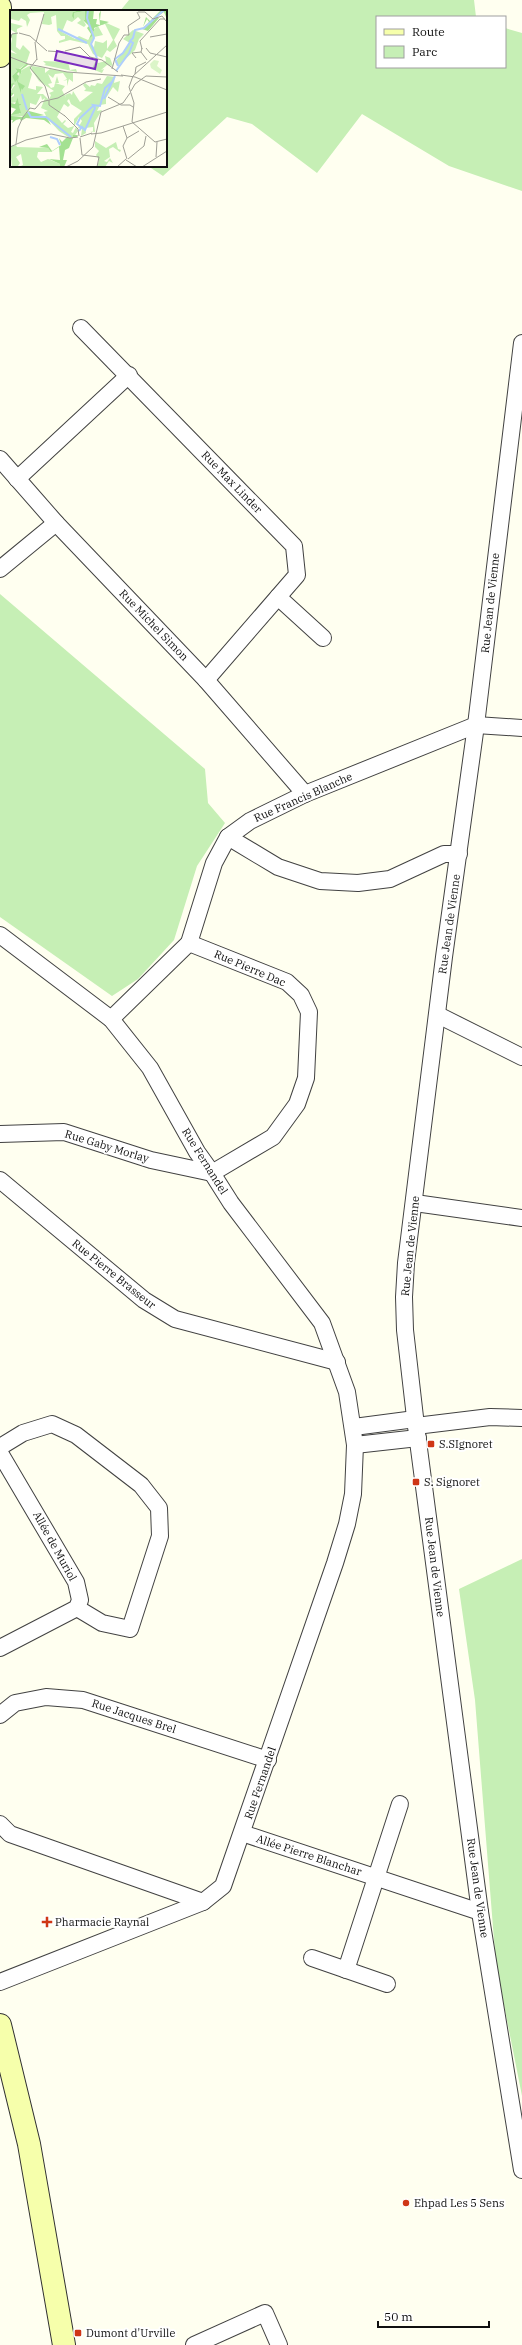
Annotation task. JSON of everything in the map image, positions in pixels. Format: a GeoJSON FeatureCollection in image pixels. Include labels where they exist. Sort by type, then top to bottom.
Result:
{"type":"FeatureCollection","features":[{"type":"Feature","properties":{"kind":"main road"},"geometry":{"type":"LineString","coordinates":[[0,8],[0,56]]}},
{"type":"Feature","properties":{"kind":"main road"},"geometry":{"type":"LineString","coordinates":[[0,2025],[29,2144],[64,2345]]}},
{"type":"Feature","properties":{"kind":"street","name":"Rue Max Linder"},"geometry":{"type":"LineString","coordinates":[[81,328],[294,546],[297,575],[206,680]]}},
{"type":"Feature","properties":{"kind":"street","name":"Rue Jean de Vienne"},"geometry":{"type":"LineString","coordinates":[[522,348],[404,1298],[405,1330],[416,1428],[480,1912],[522,2170]]}},
{"type":"Feature","properties":{"kind":"street"},"geometry":{"type":"LineString","coordinates":[[17,479],[129,376]]}},
{"type":"Feature","properties":{"kind":"street","name":"Rue Michel Simon"},"geometry":{"type":"LineString","coordinates":[[0,459],[56,524],[206,680],[305,794]]}},
{"type":"Feature","properties":{"kind":"street"},"geometry":{"type":"LineString","coordinates":[[0,569],[56,524]]}},
{"type":"Feature","properties":{"kind":"street"},"geometry":{"type":"LineString","coordinates":[[278,597],[323,638]]}},
{"type":"Feature","properties":{"kind":"street"},"geometry":{"type":"LineString","coordinates":[[476,725],[522,728]]}},
{"type":"Feature","properties":{"kind":"street","name":"Rue Francis Blanche"},"geometry":{"type":"LineString","coordinates":[[111,1020],[189,943],[214,863],[228,837],[250,821],[305,794],[476,725]]}},
{"type":"Feature","properties":{"kind":"street"},"geometry":{"type":"LineString","coordinates":[[228,837],[278,866],[320,881],[358,883],[390,879],[444,854],[459,854]]}},
{"type":"Feature","properties":{"kind":"street","name":"Rue Fernandel"},"geometry":{"type":"LineString","coordinates":[[0,935],[111,1020],[150,1068],[197,1152],[231,1203],[322,1323],[347,1392],[354,1427],[355,1445],[353,1494],[347,1524],[268,1760],[223,1886],[203,1902],[0,1982]]}},
{"type":"Feature","properties":{"kind":"street","name":"Rue Pierre Dac"},"geometry":{"type":"LineString","coordinates":[[189,943],[287,982],[301,995],[309,1012],[306,1078],[297,1104],[273,1137],[212,1173]]}},
{"type":"Feature","properties":{"kind":"street"},"geometry":{"type":"LineString","coordinates":[[438,1015],[522,1057]]}},
{"type":"Feature","properties":{"kind":"street","name":"Rue Gaby Morlay"},"geometry":{"type":"LineString","coordinates":[[0,1134],[64,1132],[151,1160],[212,1173]]}},
{"type":"Feature","properties":{"kind":"street","name":"Rue Pierre Brasseur"},"geometry":{"type":"LineString","coordinates":[[0,1180],[144,1300],[175,1319],[337,1362]]}},
{"type":"Feature","properties":{"kind":"street"},"geometry":{"type":"LineString","coordinates":[[415,1203],[522,1218]]}},
{"type":"Feature","properties":{"kind":"street"},"geometry":{"type":"LineString","coordinates":[[355,1445],[416,1428],[490,1417],[522,1418]]}},
{"type":"Feature","properties":{"kind":"street"},"geometry":{"type":"LineString","coordinates":[[0,1447],[23,1433],[52,1424],[76,1435],[141,1485],[159,1508],[160,1536],[130,1629],[102,1623],[77,1608],[0,1648]]}},
{"type":"Feature","properties":{"kind":"street"},"geometry":{"type":"LineString","coordinates":[[354,1427],[416,1428]]}},
{"type":"Feature","properties":{"kind":"street","name":"Allée de Muriol"},"geometry":{"type":"LineString","coordinates":[[0,1453],[76,1582],[80,1600],[77,1608]]}},
{"type":"Feature","properties":{"kind":"street","name":"Rue Jacques Brel"},"geometry":{"type":"LineString","coordinates":[[0,1715],[15,1703],[46,1697],[83,1700],[268,1760]]}},
{"type":"Feature","properties":{"kind":"street","name":"Allée Pierre Blanchar"},"geometry":{"type":"LineString","coordinates":[[346,1970],[400,1804]]}},
{"type":"Feature","properties":{"kind":"street"},"geometry":{"type":"LineString","coordinates":[[0,1824],[10,1834],[203,1902]]}},
{"type":"Feature","properties":{"kind":"street","name":"Allée Pierre Blanchar"},"geometry":{"type":"LineString","coordinates":[[242,1833],[480,1912]]}},
{"type":"Feature","properties":{"kind":"street"},"geometry":{"type":"LineString","coordinates":[[312,1958],[387,1984]]}},
{"type":"Feature","properties":{"kind":"street"},"geometry":{"type":"LineString","coordinates":[[194,2345],[265,2313],[279,2345]]}},
{"type":"Feature","properties":{"kind":"green space"},"geometry":{"type":"Polygon","coordinates":[[[129,0],[474,0],[476,16],[376,16],[376,68],[506,68],[506,28],[522,33],[522,191],[449,166],[362,114],[317,173],[252,124],[227,117],[163,176],[150,167],[167,167],[167,10],[121,10],[129,0]]]}},
{"type":"Feature","properties":{"kind":"green space"},"geometry":{"type":"Polygon","coordinates":[[[0,594],[205,769],[208,803],[225,823],[197,866],[174,940],[138,979],[112,996],[0,917],[0,594]]]}},
{"type":"Feature","properties":{"kind":"green space"},"geometry":{"type":"Polygon","coordinates":[[[522,1559],[522,2096],[496,1965],[475,1700],[459,1589],[522,1559]]]}},
{"type":"Feature","properties":{"kind":"place","name":"S.SIgnoret"},"geometry":{"type":"Point","coordinates":[431,1444]}},
{"type":"Feature","properties":{"kind":"place","name":"S. Signoret"},"geometry":{"type":"Point","coordinates":[416,1482]}},
{"type":"Feature","properties":{"kind":"place","name":"Pharmacie Raynal"},"geometry":{"type":"Point","coordinates":[47,1922]}},
{"type":"Feature","properties":{"kind":"place","name":"Ehpad Les 5 Sens"},"geometry":{"type":"Point","coordinates":[406,2203]}},
{"type":"Feature","properties":{"kind":"place","name":"Dumont d'Urville"},"geometry":{"type":"Point","coordinates":[78,2333]}}]}
